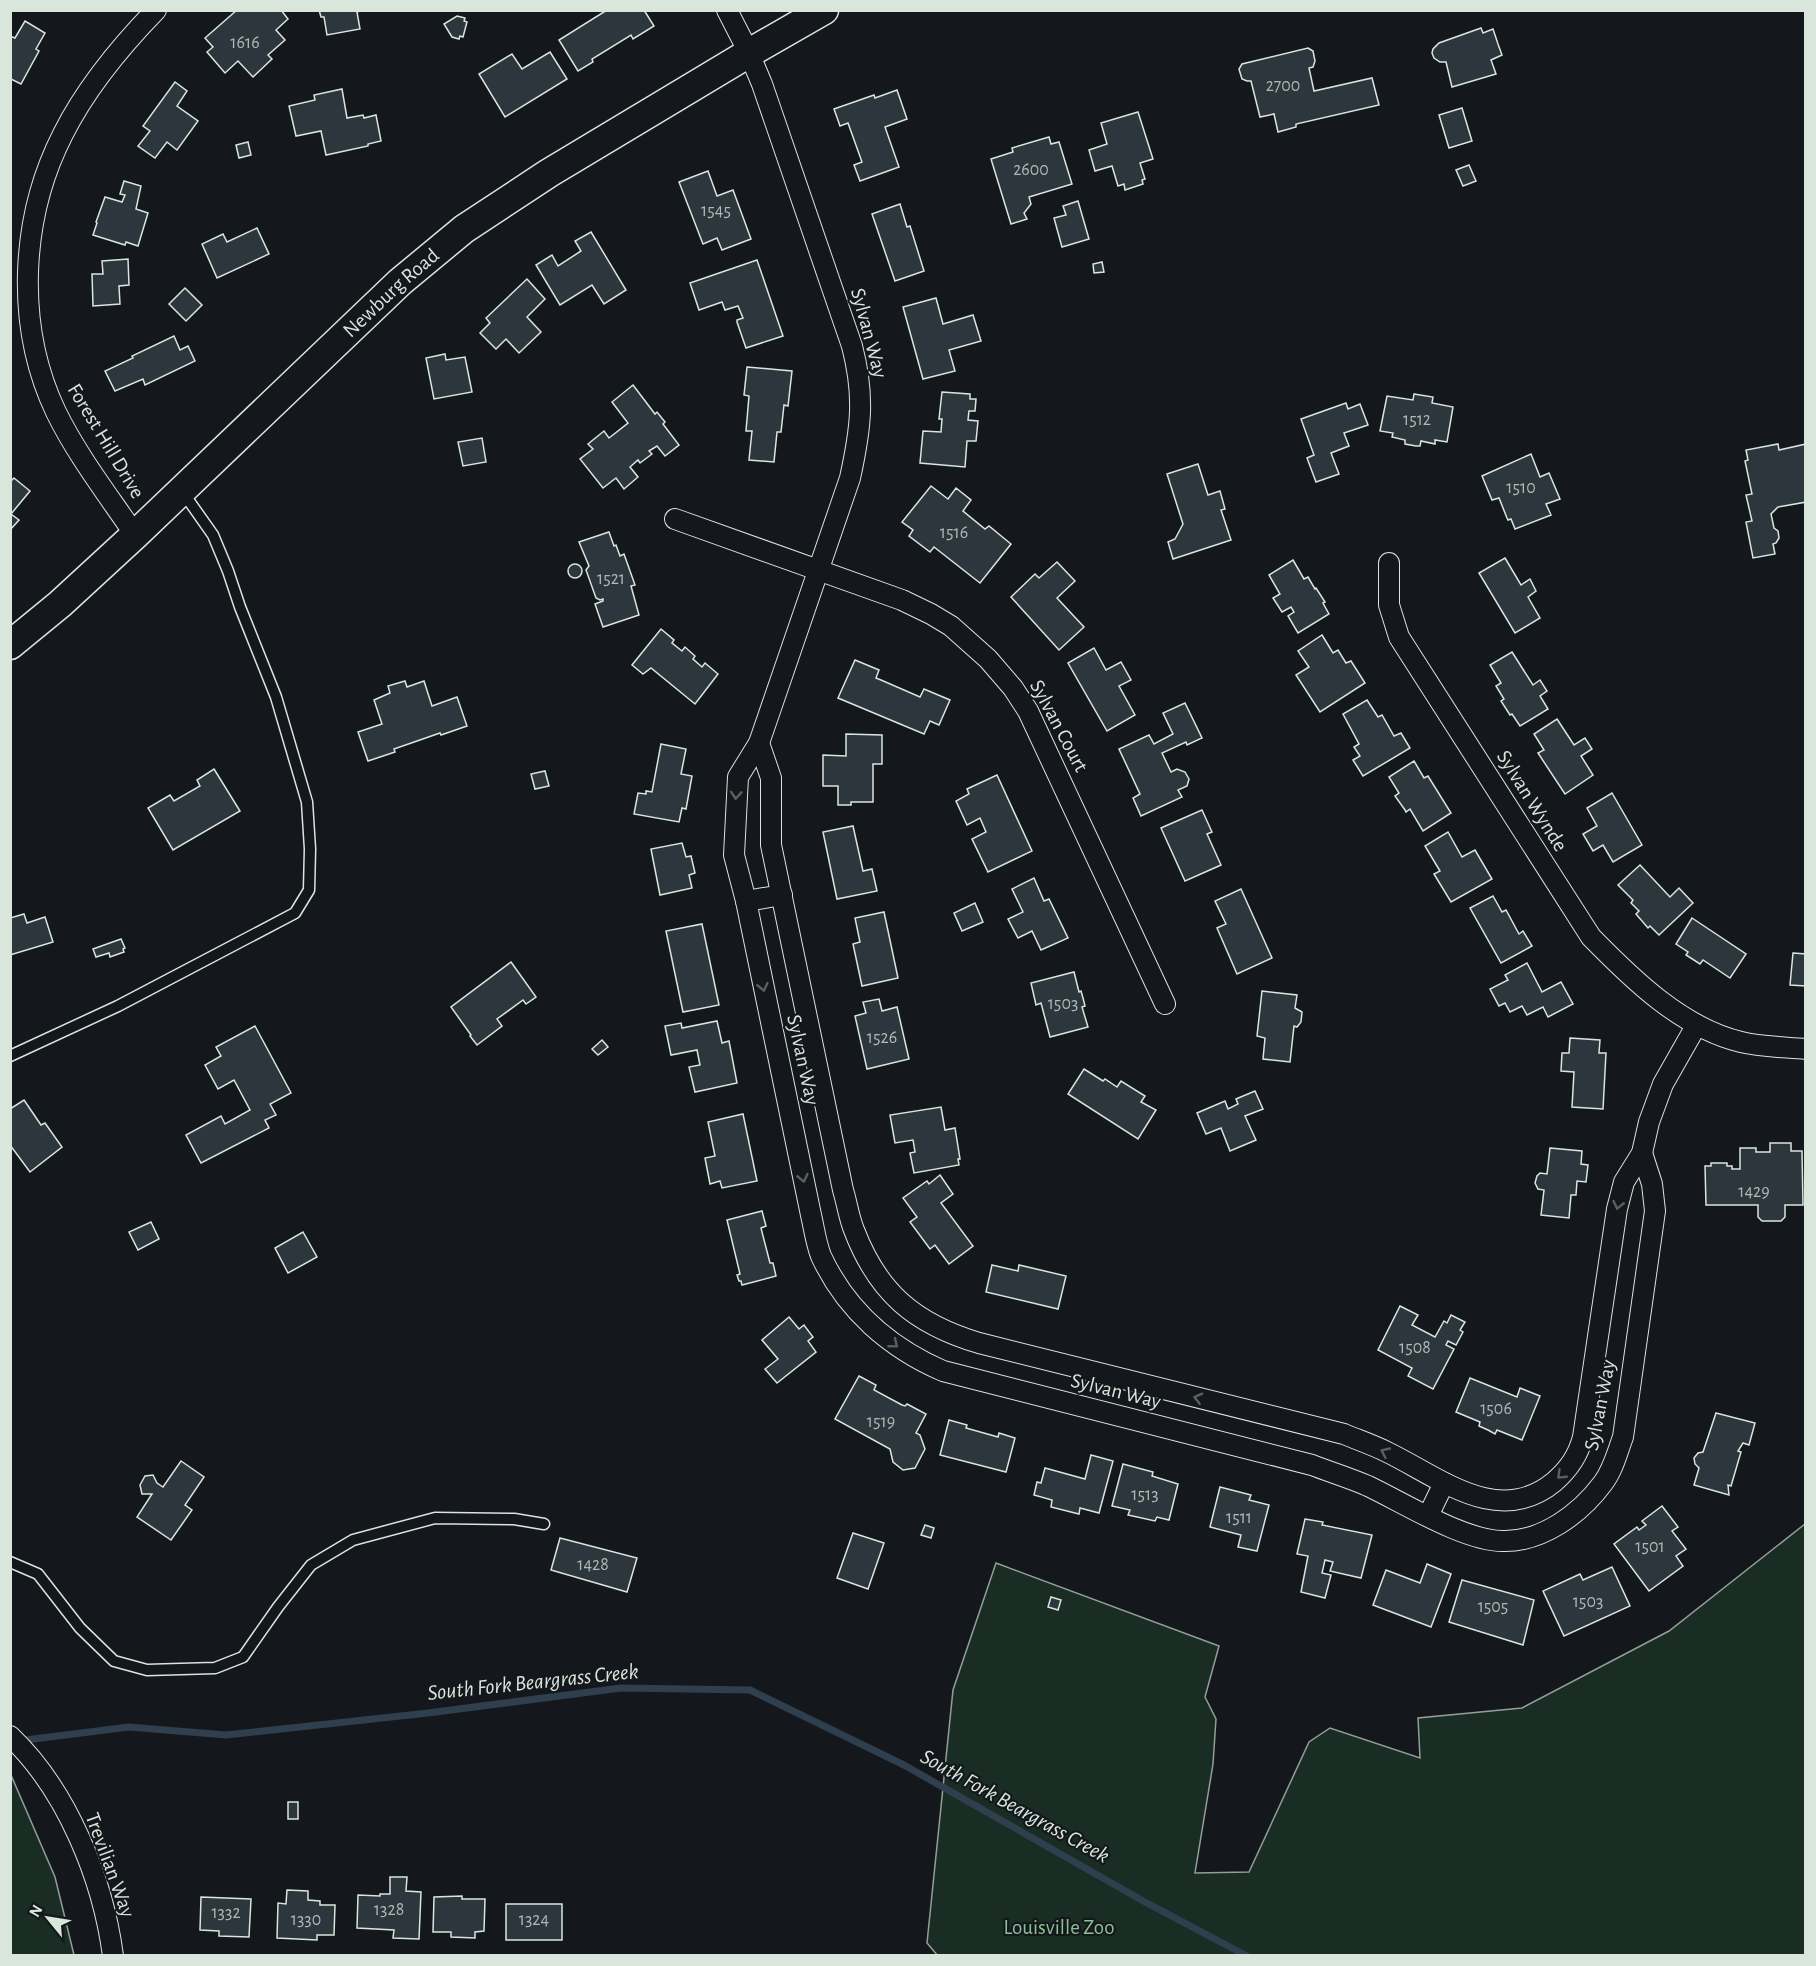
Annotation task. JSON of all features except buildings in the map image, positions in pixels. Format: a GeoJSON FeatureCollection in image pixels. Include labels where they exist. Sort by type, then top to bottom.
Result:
{"type":"FeatureCollection","features":[{"type":"Feature","properties":{"kind":"main road","name":"Newburg Road"},"geometry":{"type":"LineString","coordinates":[[10,645],[60,604],[135,535],[400,282],[464,230],[549,173],[824,10]]}},
{"type":"Feature","properties":{"kind":"street","name":"Forest Hill Drive"},"geometry":{"type":"LineString","coordinates":[[135,535],[79,452],[44,382],[31,327],[28,295],[29,254],[40,192],[63,134],[100,75],[156,10]]}},
{"type":"Feature","properties":{"kind":"street","name":"Sylvan Way"},"geometry":{"type":"LineString","coordinates":[[727,10],[762,84],[852,346],[861,394],[859,440],[850,478],[759,743],[738,777],[734,855],[746,901],[821,1255],[845,1296],[877,1330],[909,1355],[943,1371],[1312,1465],[1364,1485],[1462,1532],[1482,1538],[1503,1542],[1530,1538],[1569,1518],[1603,1483],[1613,1466],[1623,1437],[1655,1211],[1652,1184],[1642,1153]]}},
{"type":"Feature","properties":{"kind":"street","name":"Sylvan Court"},"geometry":{"type":"LineString","coordinates":[[675,519],[902,600],[951,626],[988,659],[1013,688],[1028,711],[1165,1004]]}},
{"type":"Feature","properties":{"kind":"street","name":"Sylvan Wynde"},"geometry":{"type":"LineString","coordinates":[[1389,564],[1389,605],[1399,637],[1591,937],[1620,967],[1696,1026]]}},
{"type":"Feature","properties":{"kind":"street","name":"Sylvan Way"},"geometry":{"type":"LineString","coordinates":[[759,743],[771,778],[771,845],[843,1190],[853,1229],[873,1269],[903,1306],[951,1335],[1344,1434],[1386,1452],[1474,1496],[1507,1501],[1527,1498],[1544,1490],[1557,1479],[1570,1467],[1579,1452],[1617,1209],[1624,1182],[1642,1153],[1649,1122],[1662,1084],[1696,1026]]}},
{"type":"Feature","properties":{"kind":"street"},"geometry":{"type":"LineString","coordinates":[[746,901],[782,895]]}},
{"type":"Feature","properties":{"kind":"street"},"geometry":{"type":"LineString","coordinates":[[1696,1026],[1743,1043],[1806,1049]]}},
{"type":"Feature","properties":{"kind":"street"},"geometry":{"type":"LineString","coordinates":[[1428,1516],[1444,1483]]}},
{"type":"Feature","properties":{"kind":"street","name":"Trevilian Way"},"geometry":{"type":"LineString","coordinates":[[10,1736],[39,1769],[81,1840],[96,1883],[111,1939],[113,1956]]}},
{"type":"Feature","properties":{"kind":"lane"},"geometry":{"type":"LineString","coordinates":[[10,1056],[118,1006],[295,913],[309,890],[310,849],[307,802],[276,697],[213,535],[182,490]]}},
{"type":"Feature","properties":{"kind":"lane"},"geometry":{"type":"LineString","coordinates":[[10,1562],[38,1574],[80,1628],[114,1661],[147,1670],[215,1668],[243,1657],[311,1565],[353,1540],[435,1518],[514,1519],[544,1524]]}},
{"type":"Feature","properties":{"kind":"green space","name":"Louisville Zoo"},"geometry":{"type":"Polygon","coordinates":[[[1805,1524],[1805,1955],[938,1956],[927,1943],[953,1690],[996,1563],[1219,1646],[1205,1697],[1216,1719],[1213,1764],[1195,1873],[1249,1872],[1309,1742],[1330,1728],[1420,1758],[1418,1718],[1522,1708],[1669,1631],[1805,1524]]]}},
{"type":"Feature","properties":{"kind":"green space"},"geometry":{"type":"Polygon","coordinates":[[[11,1775],[55,1877],[74,1955],[11,1955],[11,1775]]]}},
{"type":"Feature","properties":{"kind":"waterway","name":"South Fork Beargrass Creek"},"geometry":{"type":"LineString","coordinates":[[18,1741],[129,1727],[226,1735],[428,1713],[621,1688],[750,1690],[904,1765],[1145,1902],[1247,1956]]}}]}
